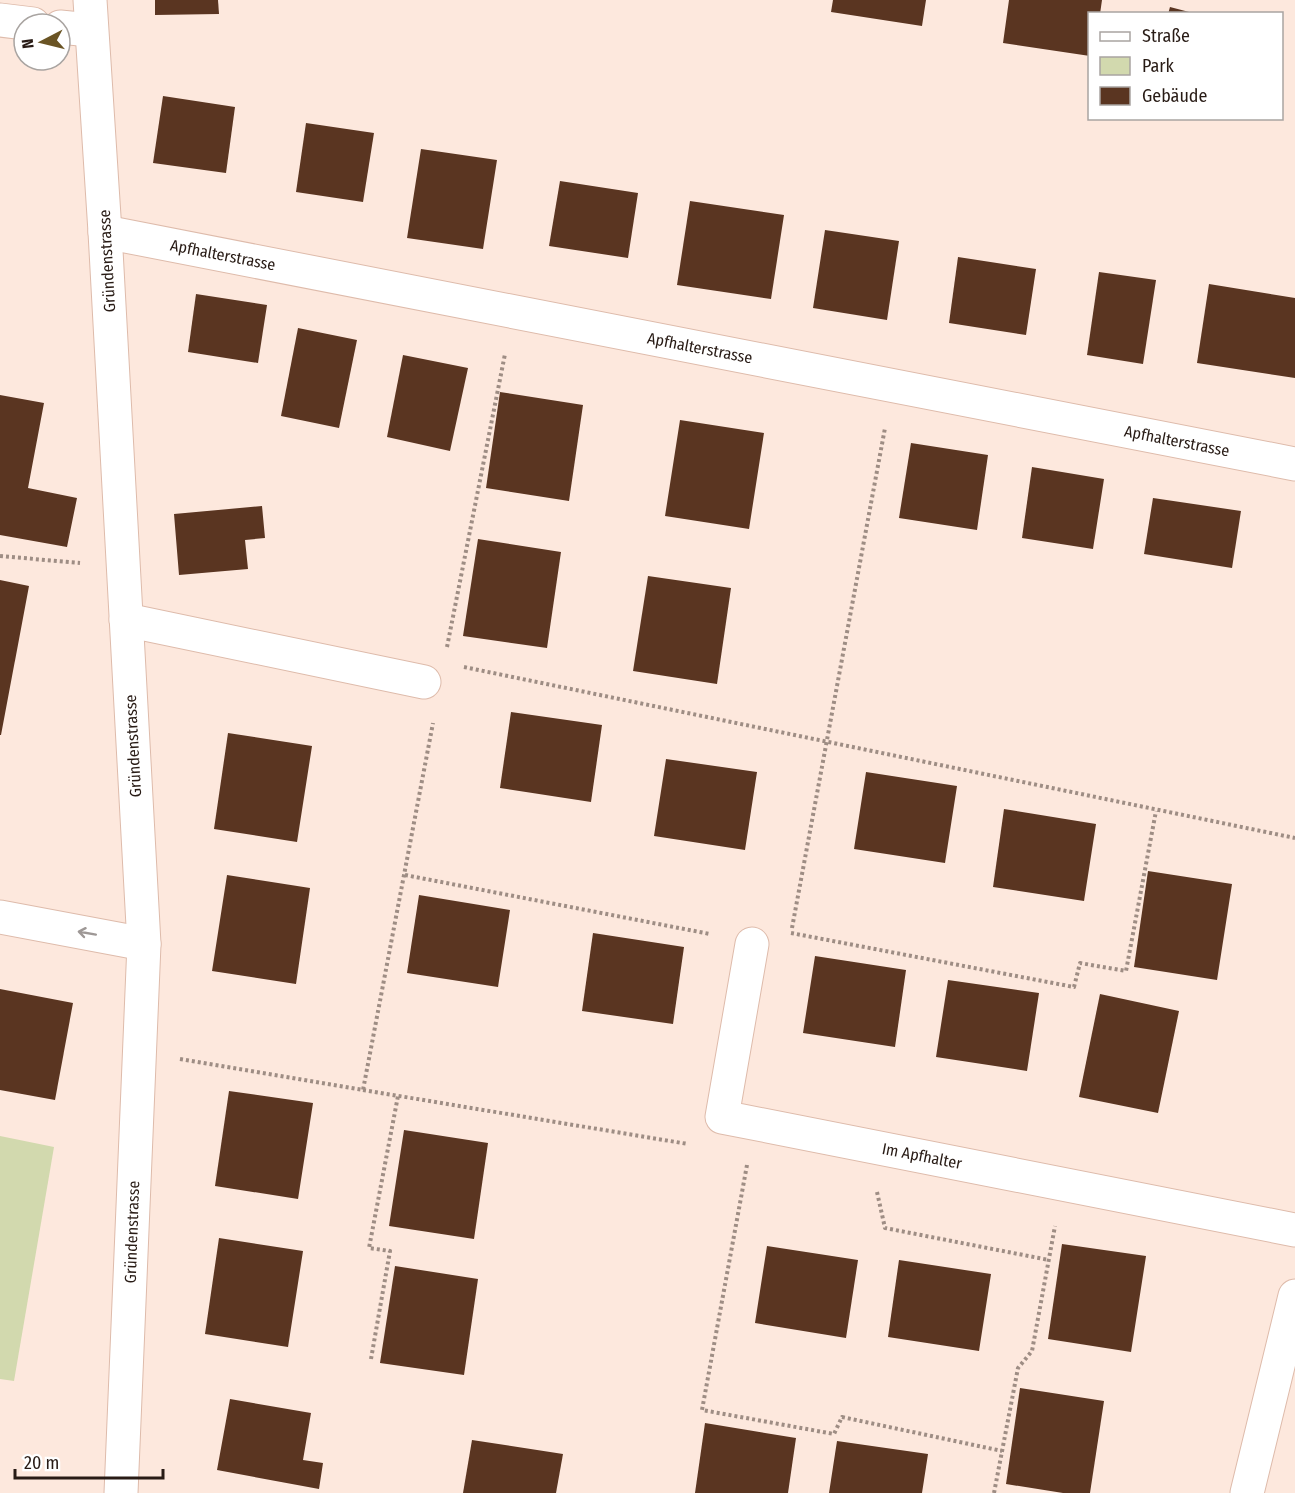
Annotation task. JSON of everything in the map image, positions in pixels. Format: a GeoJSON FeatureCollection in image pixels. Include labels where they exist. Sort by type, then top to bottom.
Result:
{"type":"FeatureCollection","features":[{"type":"Feature","properties":{"kind":"street","name":"Gründenstrasse"},"geometry":{"type":"LineString","coordinates":[[80,19],[105,232],[144,944],[122,1493]]}},
{"type":"Feature","properties":{"kind":"street","name":"Apfhalterstrasse"},"geometry":{"type":"LineString","coordinates":[[105,232],[1295,464]]}},
{"type":"Feature","properties":{"kind":"street"},"geometry":{"type":"LineString","coordinates":[[126,620],[424,682]]}},
{"type":"Feature","properties":{"kind":"street"},"geometry":{"type":"LineString","coordinates":[[0,917],[144,944]]}},
{"type":"Feature","properties":{"kind":"street"},"geometry":{"type":"LineString","coordinates":[[722,1117],[752,944]]}},
{"type":"Feature","properties":{"kind":"street","name":"Im Apfhalter"},"geometry":{"type":"LineString","coordinates":[[722,1117],[1295,1230]]}},
{"type":"Feature","properties":{"kind":"street"},"geometry":{"type":"LineString","coordinates":[[1247,1493],[1295,1296]]}},
{"type":"Feature","properties":{"kind":"path"},"geometry":{"type":"LineString","coordinates":[[446,651],[513,312]]}},
{"type":"Feature","properties":{"kind":"path"},"geometry":{"type":"LineString","coordinates":[[405,875],[752,944],[788,948],[893,386]]}},
{"type":"Feature","properties":{"kind":"path"},"geometry":{"type":"LineString","coordinates":[[0,556],[124,567]]}},
{"type":"Feature","properties":{"kind":"path"},"geometry":{"type":"LineString","coordinates":[[455,665],[688,711],[826,743],[1295,838]]}},
{"type":"Feature","properties":{"kind":"path"},"geometry":{"type":"LineString","coordinates":[[363,1090],[433,722]]}},
{"type":"Feature","properties":{"kind":"path"},"geometry":{"type":"LineString","coordinates":[[791,933],[1074,987],[1080,963],[1126,971],[1156,811]]}},
{"type":"Feature","properties":{"kind":"path"},"geometry":{"type":"LineString","coordinates":[[140,1052],[697,1146],[722,1117]]}},
{"type":"Feature","properties":{"kind":"path"},"geometry":{"type":"LineString","coordinates":[[370,1359],[390,1251],[369,1248],[398,1096]]}},
{"type":"Feature","properties":{"kind":"path"},"geometry":{"type":"LineString","coordinates":[[755,1124],[702,1410],[834,1434],[842,1417],[1002,1451]]}},
{"type":"Feature","properties":{"kind":"path"},"geometry":{"type":"LineString","coordinates":[[865,1145],[885,1228],[1049,1260]]}},
{"type":"Feature","properties":{"kind":"path"},"geometry":{"type":"LineString","coordinates":[[994,1493],[1018,1368],[1032,1351],[1062,1184]]}},
{"type":"Feature","properties":{"kind":"green space"},"geometry":{"type":"Polygon","coordinates":[[[0,1136],[54,1147],[14,1381],[0,1379],[0,1136]]]}},
{"type":"Feature","properties":{"kind":"building"},"geometry":{"type":"Polygon","coordinates":[[[155,0],[218,0],[219,14],[155,15],[155,0]]]}},
{"type":"Feature","properties":{"kind":"building"},"geometry":{"type":"Polygon","coordinates":[[[833,0],[926,0],[922,26],[831,12],[833,0]]]}},
{"type":"Feature","properties":{"kind":"building"},"geometry":{"type":"Polygon","coordinates":[[[1009,0],[1102,0],[1100,12],[1088,12],[1088,56],[1003,43],[1009,0]]]}},
{"type":"Feature","properties":{"kind":"building"},"geometry":{"type":"Polygon","coordinates":[[[1170,7],[1189,12],[1169,12],[1170,7]]]}},
{"type":"Feature","properties":{"kind":"building"},"geometry":{"type":"Polygon","coordinates":[[[163,96],[235,107],[226,173],[153,163],[163,96]]]}},
{"type":"Feature","properties":{"kind":"building"},"geometry":{"type":"Polygon","coordinates":[[[306,123],[374,133],[363,202],[296,192],[306,123]]]}},
{"type":"Feature","properties":{"kind":"building"},"geometry":{"type":"Polygon","coordinates":[[[421,149],[497,160],[483,249],[407,238],[421,149]]]}},
{"type":"Feature","properties":{"kind":"building"},"geometry":{"type":"Polygon","coordinates":[[[560,181],[638,193],[628,258],[549,246],[560,181]]]}},
{"type":"Feature","properties":{"kind":"building"},"geometry":{"type":"Polygon","coordinates":[[[690,201],[784,215],[771,299],[677,285],[690,201]]]}},
{"type":"Feature","properties":{"kind":"building"},"geometry":{"type":"Polygon","coordinates":[[[825,230],[899,241],[887,320],[813,308],[825,230]]]}},
{"type":"Feature","properties":{"kind":"building"},"geometry":{"type":"Polygon","coordinates":[[[958,257],[1036,269],[1026,335],[949,323],[958,257]]]}},
{"type":"Feature","properties":{"kind":"building"},"geometry":{"type":"Polygon","coordinates":[[[1099,272],[1156,280],[1143,364],[1087,355],[1099,272]]]}},
{"type":"Feature","properties":{"kind":"building"},"geometry":{"type":"Polygon","coordinates":[[[1209,284],[1295,298],[1295,378],[1197,363],[1209,284]]]}},
{"type":"Feature","properties":{"kind":"building"},"geometry":{"type":"Polygon","coordinates":[[[196,294],[267,305],[258,363],[188,352],[196,294]]]}},
{"type":"Feature","properties":{"kind":"building"},"geometry":{"type":"Polygon","coordinates":[[[298,328],[357,340],[339,428],[281,416],[298,328]]]}},
{"type":"Feature","properties":{"kind":"building"},"geometry":{"type":"Polygon","coordinates":[[[403,355],[468,368],[450,451],[387,437],[403,355]]]}},
{"type":"Feature","properties":{"kind":"building"},"geometry":{"type":"Polygon","coordinates":[[[500,392],[583,405],[569,501],[486,488],[500,392]]]}},
{"type":"Feature","properties":{"kind":"building"},"geometry":{"type":"Polygon","coordinates":[[[0,395],[44,403],[28,488],[77,498],[67,547],[0,535],[0,395]]]}},
{"type":"Feature","properties":{"kind":"building"},"geometry":{"type":"Polygon","coordinates":[[[680,420],[764,433],[749,529],[665,516],[680,420]]]}},
{"type":"Feature","properties":{"kind":"building"},"geometry":{"type":"Polygon","coordinates":[[[911,443],[988,455],[977,530],[899,518],[911,443]]]}},
{"type":"Feature","properties":{"kind":"building"},"geometry":{"type":"Polygon","coordinates":[[[1032,467],[1104,479],[1093,549],[1022,538],[1032,467]]]}},
{"type":"Feature","properties":{"kind":"building"},"geometry":{"type":"Polygon","coordinates":[[[1153,498],[1241,511],[1232,568],[1144,554],[1153,498]]]}},
{"type":"Feature","properties":{"kind":"building"},"geometry":{"type":"Polygon","coordinates":[[[262,506],[265,538],[245,540],[248,569],[179,575],[174,514],[262,506]]]}},
{"type":"Feature","properties":{"kind":"building"},"geometry":{"type":"Polygon","coordinates":[[[478,539],[561,552],[547,648],[463,636],[478,539]]]}},
{"type":"Feature","properties":{"kind":"building"},"geometry":{"type":"Polygon","coordinates":[[[648,576],[731,588],[717,684],[633,671],[648,576]]]}},
{"type":"Feature","properties":{"kind":"building"},"geometry":{"type":"Polygon","coordinates":[[[0,580],[29,586],[1,735],[0,735],[0,580]]]}},
{"type":"Feature","properties":{"kind":"building"},"geometry":{"type":"Polygon","coordinates":[[[511,712],[602,725],[591,802],[500,788],[511,712]]]}},
{"type":"Feature","properties":{"kind":"building"},"geometry":{"type":"Polygon","coordinates":[[[228,733],[312,746],[297,842],[214,829],[228,733]]]}},
{"type":"Feature","properties":{"kind":"building"},"geometry":{"type":"Polygon","coordinates":[[[666,759],[757,772],[745,850],[654,836],[666,759]]]}},
{"type":"Feature","properties":{"kind":"building"},"geometry":{"type":"Polygon","coordinates":[[[866,772],[957,786],[945,863],[854,849],[866,772]]]}},
{"type":"Feature","properties":{"kind":"building"},"geometry":{"type":"Polygon","coordinates":[[[1004,809],[1096,824],[1084,901],[993,887],[1004,809]]]}},
{"type":"Feature","properties":{"kind":"building"},"geometry":{"type":"Polygon","coordinates":[[[1148,871],[1232,884],[1217,980],[1134,967],[1148,871]]]}},
{"type":"Feature","properties":{"kind":"building"},"geometry":{"type":"Polygon","coordinates":[[[227,875],[310,888],[296,984],[212,971],[227,875]]]}},
{"type":"Feature","properties":{"kind":"building"},"geometry":{"type":"Polygon","coordinates":[[[419,895],[510,910],[498,987],[407,973],[419,895]]]}},
{"type":"Feature","properties":{"kind":"building"},"geometry":{"type":"Polygon","coordinates":[[[593,933],[684,947],[673,1024],[582,1011],[593,933]]]}},
{"type":"Feature","properties":{"kind":"building"},"geometry":{"type":"Polygon","coordinates":[[[815,956],[906,970],[895,1047],[803,1033],[815,956]]]}},
{"type":"Feature","properties":{"kind":"building"},"geometry":{"type":"Polygon","coordinates":[[[948,980],[1039,993],[1027,1071],[936,1057],[948,980]]]}},
{"type":"Feature","properties":{"kind":"building"},"geometry":{"type":"Polygon","coordinates":[[[0,989],[73,1003],[55,1100],[0,1090],[0,989]]]}},
{"type":"Feature","properties":{"kind":"building"},"geometry":{"type":"Polygon","coordinates":[[[1100,994],[1179,1011],[1158,1113],[1079,1097],[1100,994]]]}},
{"type":"Feature","properties":{"kind":"building"},"geometry":{"type":"Polygon","coordinates":[[[229,1091],[313,1103],[298,1199],[215,1186],[229,1091]]]}},
{"type":"Feature","properties":{"kind":"building"},"geometry":{"type":"Polygon","coordinates":[[[404,1130],[488,1143],[474,1239],[389,1226],[404,1130]]]}},
{"type":"Feature","properties":{"kind":"building"},"geometry":{"type":"Polygon","coordinates":[[[219,1238],[303,1251],[288,1347],[205,1334],[219,1238]]]}},
{"type":"Feature","properties":{"kind":"building"},"geometry":{"type":"Polygon","coordinates":[[[1062,1244],[1146,1256],[1131,1352],[1048,1339],[1062,1244]]]}},
{"type":"Feature","properties":{"kind":"building"},"geometry":{"type":"Polygon","coordinates":[[[767,1246],[858,1260],[846,1338],[755,1323],[767,1246]]]}},
{"type":"Feature","properties":{"kind":"building"},"geometry":{"type":"Polygon","coordinates":[[[899,1260],[991,1274],[979,1351],[888,1337],[899,1260]]]}},
{"type":"Feature","properties":{"kind":"building"},"geometry":{"type":"Polygon","coordinates":[[[395,1266],[478,1279],[464,1375],[380,1363],[395,1266]]]}},
{"type":"Feature","properties":{"kind":"building"},"geometry":{"type":"Polygon","coordinates":[[[1020,1388],[1104,1401],[1090,1493],[1063,1493],[1006,1484],[1020,1388]]]}},
{"type":"Feature","properties":{"kind":"building"},"geometry":{"type":"Polygon","coordinates":[[[230,1399],[311,1413],[303,1460],[323,1463],[319,1489],[217,1470],[230,1399]]]}},
{"type":"Feature","properties":{"kind":"building"},"geometry":{"type":"Polygon","coordinates":[[[705,1423],[796,1438],[788,1493],[695,1493],[705,1423]]]}},
{"type":"Feature","properties":{"kind":"building"},"geometry":{"type":"Polygon","coordinates":[[[472,1440],[563,1454],[556,1493],[463,1493],[472,1440]]]}},
{"type":"Feature","properties":{"kind":"building"},"geometry":{"type":"Polygon","coordinates":[[[837,1441],[928,1454],[922,1493],[829,1493],[837,1441]]]}}]}
